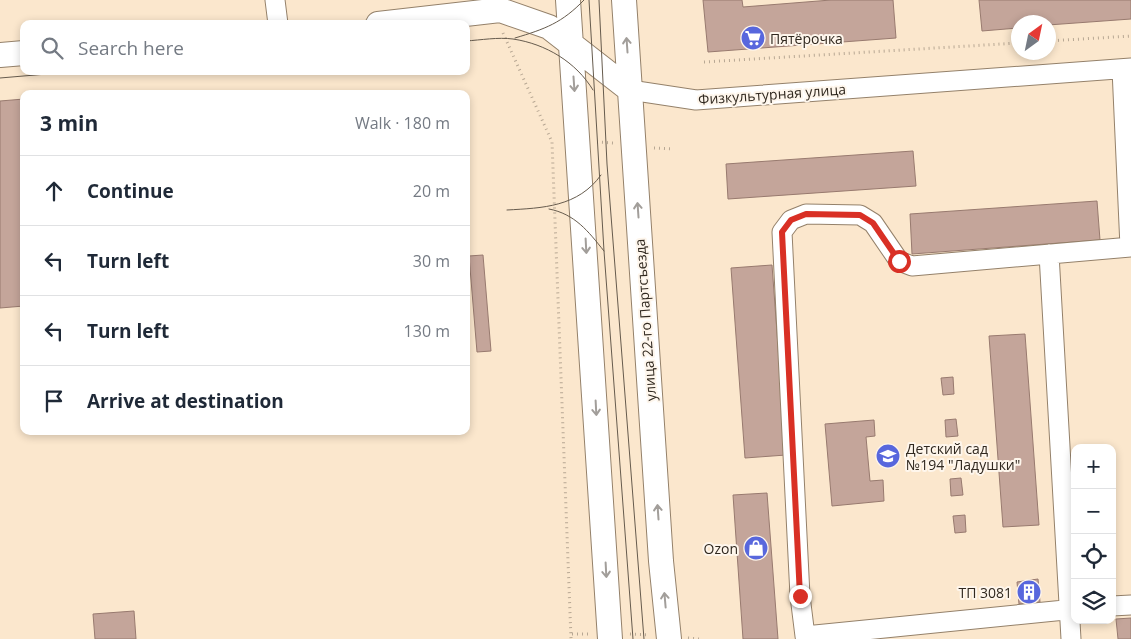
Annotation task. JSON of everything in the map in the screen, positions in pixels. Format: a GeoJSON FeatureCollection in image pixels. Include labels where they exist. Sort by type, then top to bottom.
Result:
{"type":"FeatureCollection","features":[{"type":"Feature","properties":{"kind":"main road"},"geometry":{"type":"LineString","coordinates":[[568,0],[584,218],[610,637]]}},
{"type":"Feature","properties":{"kind":"main road","name":"улица 22-го Партсъезда"},"geometry":{"type":"LineString","coordinates":[[624,0],[668,638]]}},
{"type":"Feature","properties":{"kind":"main road","name":"Физкультурная улица"},"geometry":{"type":"LineString","coordinates":[[413,20],[500,10],[549,28],[630,90]]}},
{"type":"Feature","properties":{"kind":"main road"},"geometry":{"type":"LineString","coordinates":[[0,55],[20,53]]}},
{"type":"Feature","properties":{"kind":"street"},"geometry":{"type":"LineString","coordinates":[[275,0],[278,20]]}},
{"type":"Feature","properties":{"kind":"street"},"geometry":{"type":"LineString","coordinates":[[1071,609],[805,637],[800,586],[782,232],[791,220],[806,214],[842,213],[860,215],[873,223],[899,261],[912,266],[1131,247],[1127,69]]}},
{"type":"Feature","properties":{"kind":"street","name":"Физкультурная улица"},"geometry":{"type":"LineString","coordinates":[[630,90],[696,100],[1127,69]]}},
{"type":"Feature","properties":{"kind":"street"},"geometry":{"type":"LineString","coordinates":[[1048,254],[1071,594]]}},
{"type":"Feature","properties":{"kind":"street"},"geometry":{"type":"LineString","coordinates":[[1116,606],[1131,605]]}},
{"type":"Feature","properties":{"kind":"street"},"geometry":{"type":"LineString","coordinates":[[1071,639],[1072,624]]}},
{"type":"Feature","properties":{"kind":"path"},"geometry":{"type":"LineString","coordinates":[[500,10],[504,38],[552,142],[571,639]]}},
{"type":"Feature","properties":{"kind":"path"},"geometry":{"type":"LineString","coordinates":[[1056,41],[1131,36]]}},
{"type":"Feature","properties":{"kind":"path"},"geometry":{"type":"LineString","coordinates":[[704,62],[1011,43]]}},
{"type":"Feature","properties":{"kind":"path"},"geometry":{"type":"LineString","coordinates":[[572,634],[610,637],[699,639]]}},
{"type":"Feature","properties":{"kind":"building"},"geometry":{"type":"Polygon","coordinates":[[[703,0],[742,0],[743,7],[831,0],[893,0],[896,38],[708,52],[703,0]]]}},
{"type":"Feature","properties":{"kind":"building"},"geometry":{"type":"Polygon","coordinates":[[[979,0],[1131,0],[1131,19],[1056,24],[1056,15],[1011,15],[1011,29],[982,31],[979,0]]]}},
{"type":"Feature","properties":{"kind":"building"},"geometry":{"type":"Polygon","coordinates":[[[20,99],[20,306],[0,308],[0,101],[20,99]]]}},
{"type":"Feature","properties":{"kind":"building"},"geometry":{"type":"Polygon","coordinates":[[[913,151],[916,186],[728,199],[726,164],[913,151]]]}},
{"type":"Feature","properties":{"kind":"building"},"geometry":{"type":"Polygon","coordinates":[[[1097,201],[1100,240],[912,254],[910,214],[1097,201]]]}},
{"type":"Feature","properties":{"kind":"building"},"geometry":{"type":"Polygon","coordinates":[[[483,255],[491,351],[477,352],[470,256],[483,255]]]}},
{"type":"Feature","properties":{"kind":"building"},"geometry":{"type":"Polygon","coordinates":[[[772,265],[786,455],[745,458],[731,268],[772,265]]]}},
{"type":"Feature","properties":{"kind":"building"},"geometry":{"type":"Polygon","coordinates":[[[1025,334],[1039,525],[1003,527],[989,336],[1025,334]]]}},
{"type":"Feature","properties":{"kind":"building"},"geometry":{"type":"Polygon","coordinates":[[[953,377],[954,394],[943,395],[941,378],[953,377]]]}},
{"type":"Feature","properties":{"kind":"building"},"geometry":{"type":"Polygon","coordinates":[[[956,419],[958,436],[946,437],[945,420],[956,419]]]}},
{"type":"Feature","properties":{"kind":"building"},"geometry":{"type":"Polygon","coordinates":[[[874,420],[875,436],[866,437],[870,481],[883,480],[884,501],[832,506],[825,424],[874,420]]]}},
{"type":"Feature","properties":{"kind":"building"},"geometry":{"type":"Polygon","coordinates":[[[961,478],[963,495],[951,496],[950,479],[961,478]]]}},
{"type":"Feature","properties":{"kind":"building"},"geometry":{"type":"Polygon","coordinates":[[[767,493],[778,639],[743,639],[733,495],[767,493]]]}},
{"type":"Feature","properties":{"kind":"building"},"geometry":{"type":"Polygon","coordinates":[[[965,515],[966,532],[955,533],[953,516],[965,515]]]}},
{"type":"Feature","properties":{"kind":"building","name":"ТП 3081"},"geometry":{"type":"Polygon","coordinates":[[[1038,579],[1040,602],[1019,604],[1017,582],[1038,579]]]}},
{"type":"Feature","properties":{"kind":"building"},"geometry":{"type":"Polygon","coordinates":[[[134,611],[136,639],[95,639],[93,614],[134,611]]]}},
{"type":"Feature","properties":{"kind":"building"},"geometry":{"type":"Polygon","coordinates":[[[1131,618],[1131,639],[1118,639],[1116,619],[1131,618]]]}},
{"type":"Feature","properties":{"kind":"tram line"},"geometry":{"type":"LineString","coordinates":[[515,38],[560,20],[584,0]]}},
{"type":"Feature","properties":{"kind":"tram line"},"geometry":{"type":"LineString","coordinates":[[589,0],[604,251],[633,639]]}},
{"type":"Feature","properties":{"kind":"tram line"},"geometry":{"type":"LineString","coordinates":[[599,0],[607,164],[644,639]]}},
{"type":"Feature","properties":{"kind":"tram line"},"geometry":{"type":"LineString","coordinates":[[470,41],[507,38],[537,45],[569,63],[593,90]]}},
{"type":"Feature","properties":{"kind":"tram line"},"geometry":{"type":"LineString","coordinates":[[0,78],[35,75]]}},
{"type":"Feature","properties":{"kind":"tram line"},"geometry":{"type":"LineString","coordinates":[[507,210],[534,208],[571,200],[592,186],[601,175]]}},
{"type":"Feature","properties":{"kind":"tram line"},"geometry":{"type":"LineString","coordinates":[[549,209],[574,219],[604,251]]}},
{"type":"Feature","properties":{"kind":"place","name":"Пятёрочка"},"geometry":{"type":"Point","coordinates":[753,38]}},
{"type":"Feature","properties":{"kind":"place","name":"Детский сад №194 \"Ладушки\""},"geometry":{"type":"Point","coordinates":[888,456]}},
{"type":"Feature","properties":{"kind":"place","name":"Ozon"},"geometry":{"type":"Point","coordinates":[756,548]}},
{"type":"Feature","properties":{"kind":"place","name":"ТП 3081"},"geometry":{"type":"Point","coordinates":[1029,592]}},
{"type":"Feature","properties":{"kind":"route"},"geometry":{"type":"LineString","coordinates":[[800,596],[782,232],[791,220],[806,214],[842,213],[860,215],[873,223],[899,261]]}}]}
